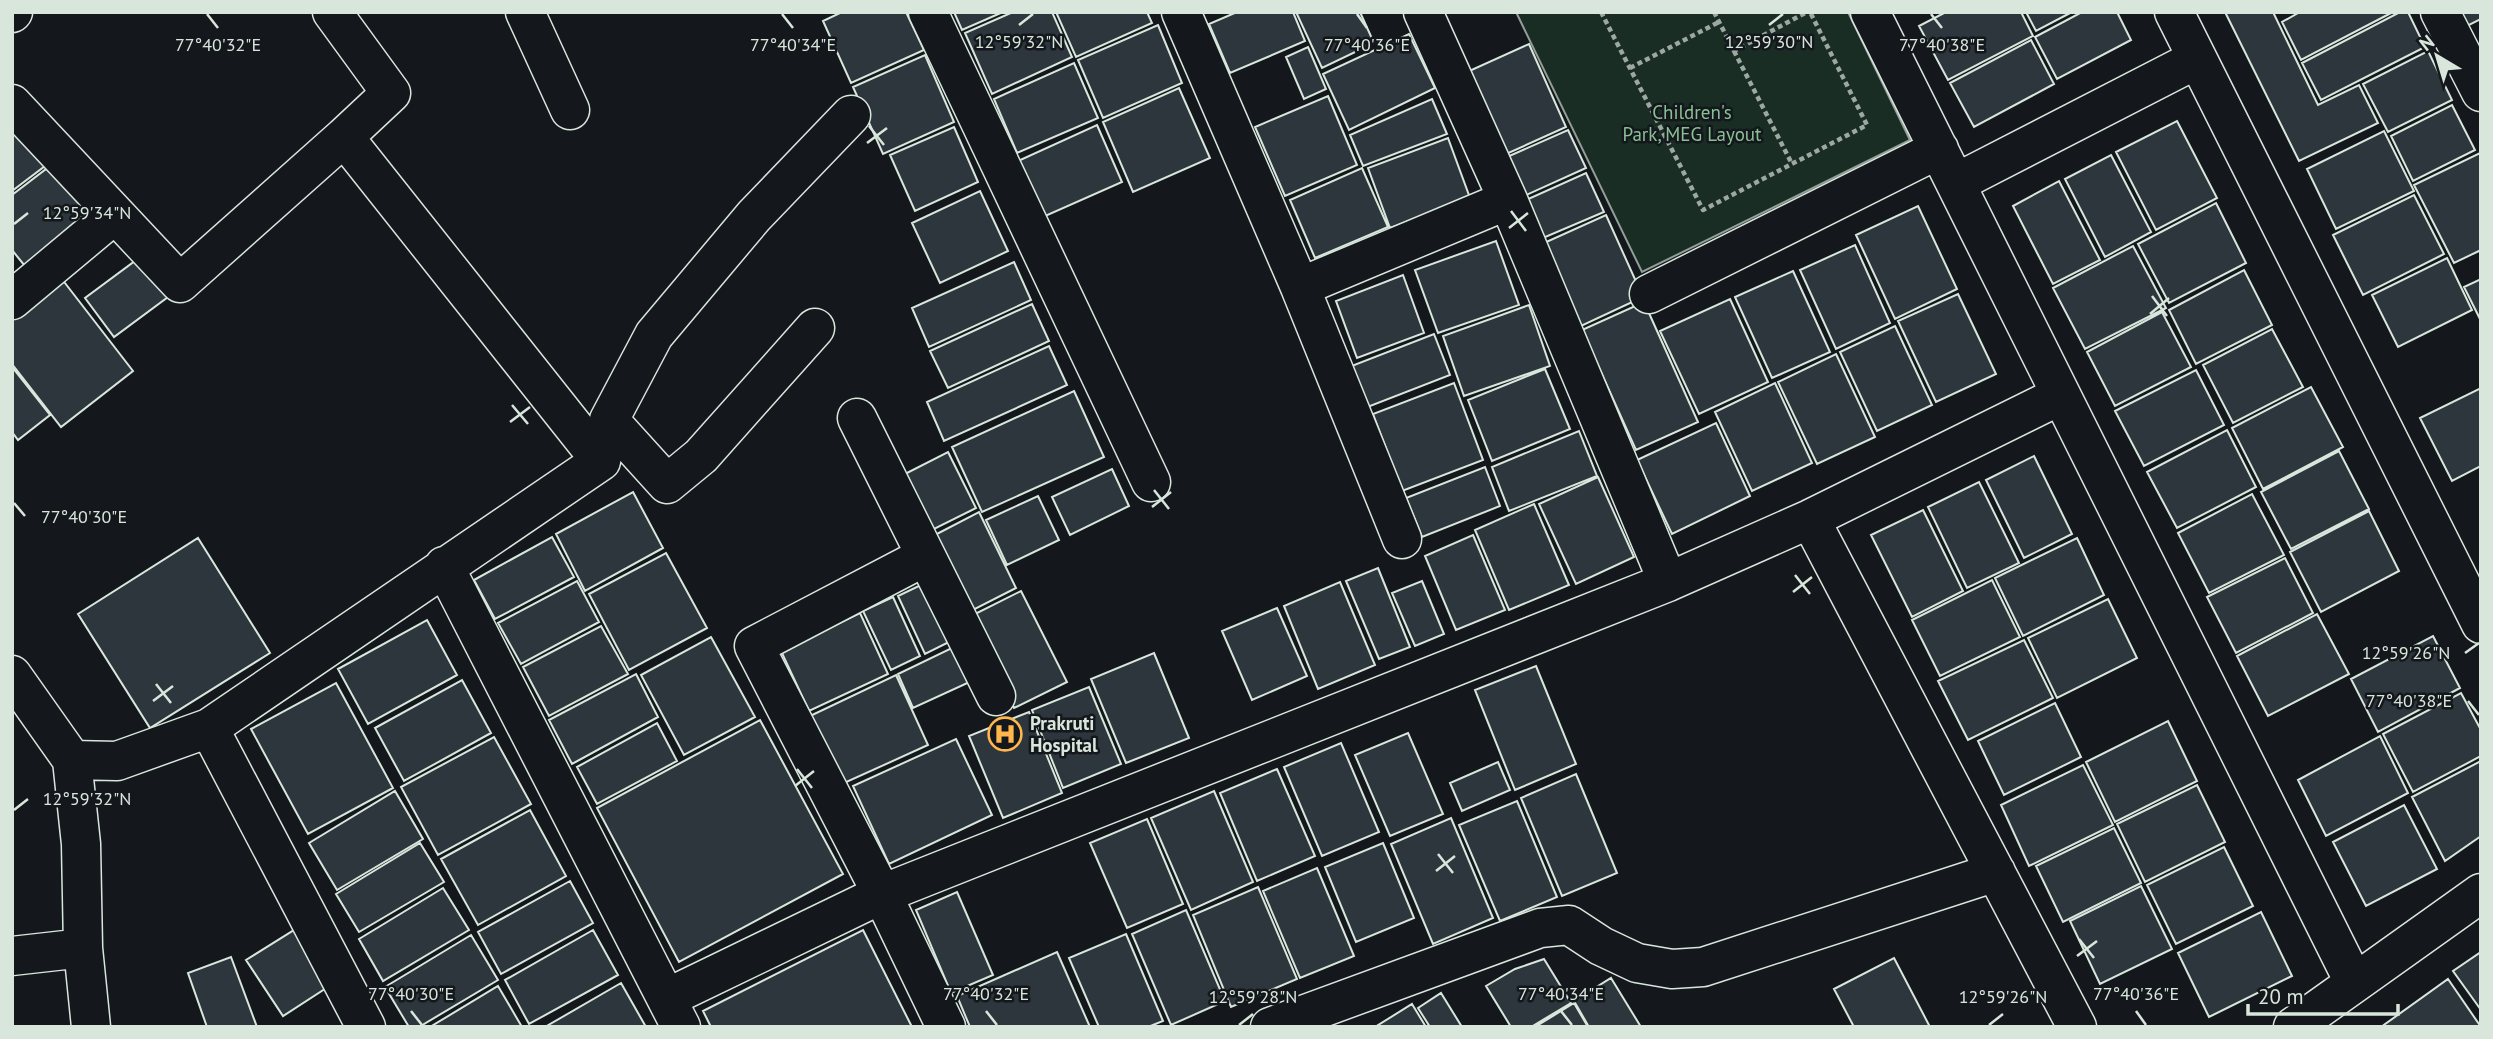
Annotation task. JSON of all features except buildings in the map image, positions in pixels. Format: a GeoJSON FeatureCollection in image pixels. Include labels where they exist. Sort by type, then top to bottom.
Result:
{"type":"FeatureCollection","features":[{"type":"Feature","properties":{"kind":"street"},"geometry":{"type":"LineString","coordinates":[[12,104],[180,283],[391,93],[332,12]]}},
{"type":"Feature","properties":{"kind":"street"},"geometry":{"type":"LineString","coordinates":[[525,12],[570,110]]}},
{"type":"Feature","properties":{"kind":"street"},"geometry":{"type":"LineString","coordinates":[[928,12],[1151,482]]}},
{"type":"Feature","properties":{"kind":"street"},"geometry":{"type":"LineString","coordinates":[[1181,12],[1300,287],[1402,539]]}},
{"type":"Feature","properties":{"kind":"street"},"geometry":{"type":"LineString","coordinates":[[1423,12],[1508,200],[1668,582]]}},
{"type":"Feature","properties":{"kind":"street"},"geometry":{"type":"LineString","coordinates":[[1870,12],[2354,982]]}},
{"type":"Feature","properties":{"kind":"street"},"geometry":{"type":"LineString","coordinates":[[2174,12],[2481,624]]}},
{"type":"Feature","properties":{"kind":"street"},"geometry":{"type":"LineString","coordinates":[[2440,12],[2481,92]]}},
{"type":"Feature","properties":{"kind":"street"},"geometry":{"type":"LineString","coordinates":[[1956,183],[2197,59]]}},
{"type":"Feature","properties":{"kind":"street"},"geometry":{"type":"LineString","coordinates":[[72,760],[117,761],[209,729],[601,461],[609,420],[654,335],[754,216],[851,115]]}},
{"type":"Feature","properties":{"kind":"street"},"geometry":{"type":"LineString","coordinates":[[344,138],[601,461]]}},
{"type":"Feature","properties":{"kind":"street"},"geometry":{"type":"LineString","coordinates":[[1649,294],[1939,149]]}},
{"type":"Feature","properties":{"kind":"street"},"geometry":{"type":"LineString","coordinates":[[1300,287],[1508,200]]}},
{"type":"Feature","properties":{"kind":"street"},"geometry":{"type":"LineString","coordinates":[[12,300],[115,214]]}},
{"type":"Feature","properties":{"kind":"street"},"geometry":{"type":"LineString","coordinates":[[609,420],[667,484],[701,456],[815,328]]}},
{"type":"Feature","properties":{"kind":"street"},"geometry":{"type":"LineString","coordinates":[[444,566],[674,1012],[882,894],[1668,582],[1810,519],[2061,395]]}},
{"type":"Feature","properties":{"kind":"street"},"geometry":{"type":"LineString","coordinates":[[857,418],[996,696]]}},
{"type":"Feature","properties":{"kind":"street"},"geometry":{"type":"LineString","coordinates":[[1810,519],[2077,1027]]}},
{"type":"Feature","properties":{"kind":"street"},"geometry":{"type":"LineString","coordinates":[[926,556],[754,646],[882,894],[946,1027]]}},
{"type":"Feature","properties":{"kind":"street"},"geometry":{"type":"LineString","coordinates":[[12,675],[72,760],[81,844],[83,948],[91,1027]]}},
{"type":"Feature","properties":{"kind":"street"},"geometry":{"type":"LineString","coordinates":[[209,729],[366,1027]]}},
{"type":"Feature","properties":{"kind":"street"},"geometry":{"type":"LineString","coordinates":[[1270,1027],[1540,928],[1569,925],[1601,946],[1637,962],[1672,969],[1703,967],[1996,872]]}},
{"type":"Feature","properties":{"kind":"street"},"geometry":{"type":"LineString","coordinates":[[2293,1027],[2481,893]]}},
{"type":"Feature","properties":{"kind":"street"},"geometry":{"type":"LineString","coordinates":[[12,956],[83,948]]}},
{"type":"Feature","properties":{"kind":"path"},"geometry":{"type":"LineString","coordinates":[[1601,12],[1703,210],[1867,125],[1808,12],[1734,51]]}},
{"type":"Feature","properties":{"kind":"path"},"geometry":{"type":"LineString","coordinates":[[1714,12],[1792,164]]}},
{"type":"Feature","properties":{"kind":"path"},"geometry":{"type":"LineString","coordinates":[[1630,68],[1719,22]]}},
{"type":"Feature","properties":{"kind":"green space","name":"Children's Park, MEG Layout"},"geometry":{"type":"Polygon","coordinates":[[[1516,12],[1848,12],[1910,140],[1642,272],[1516,12]]]}},
{"type":"Feature","properties":{"kind":"place","name":"Prakruti Hospital"},"geometry":{"type":"Point","coordinates":[1005,734]}}]}
